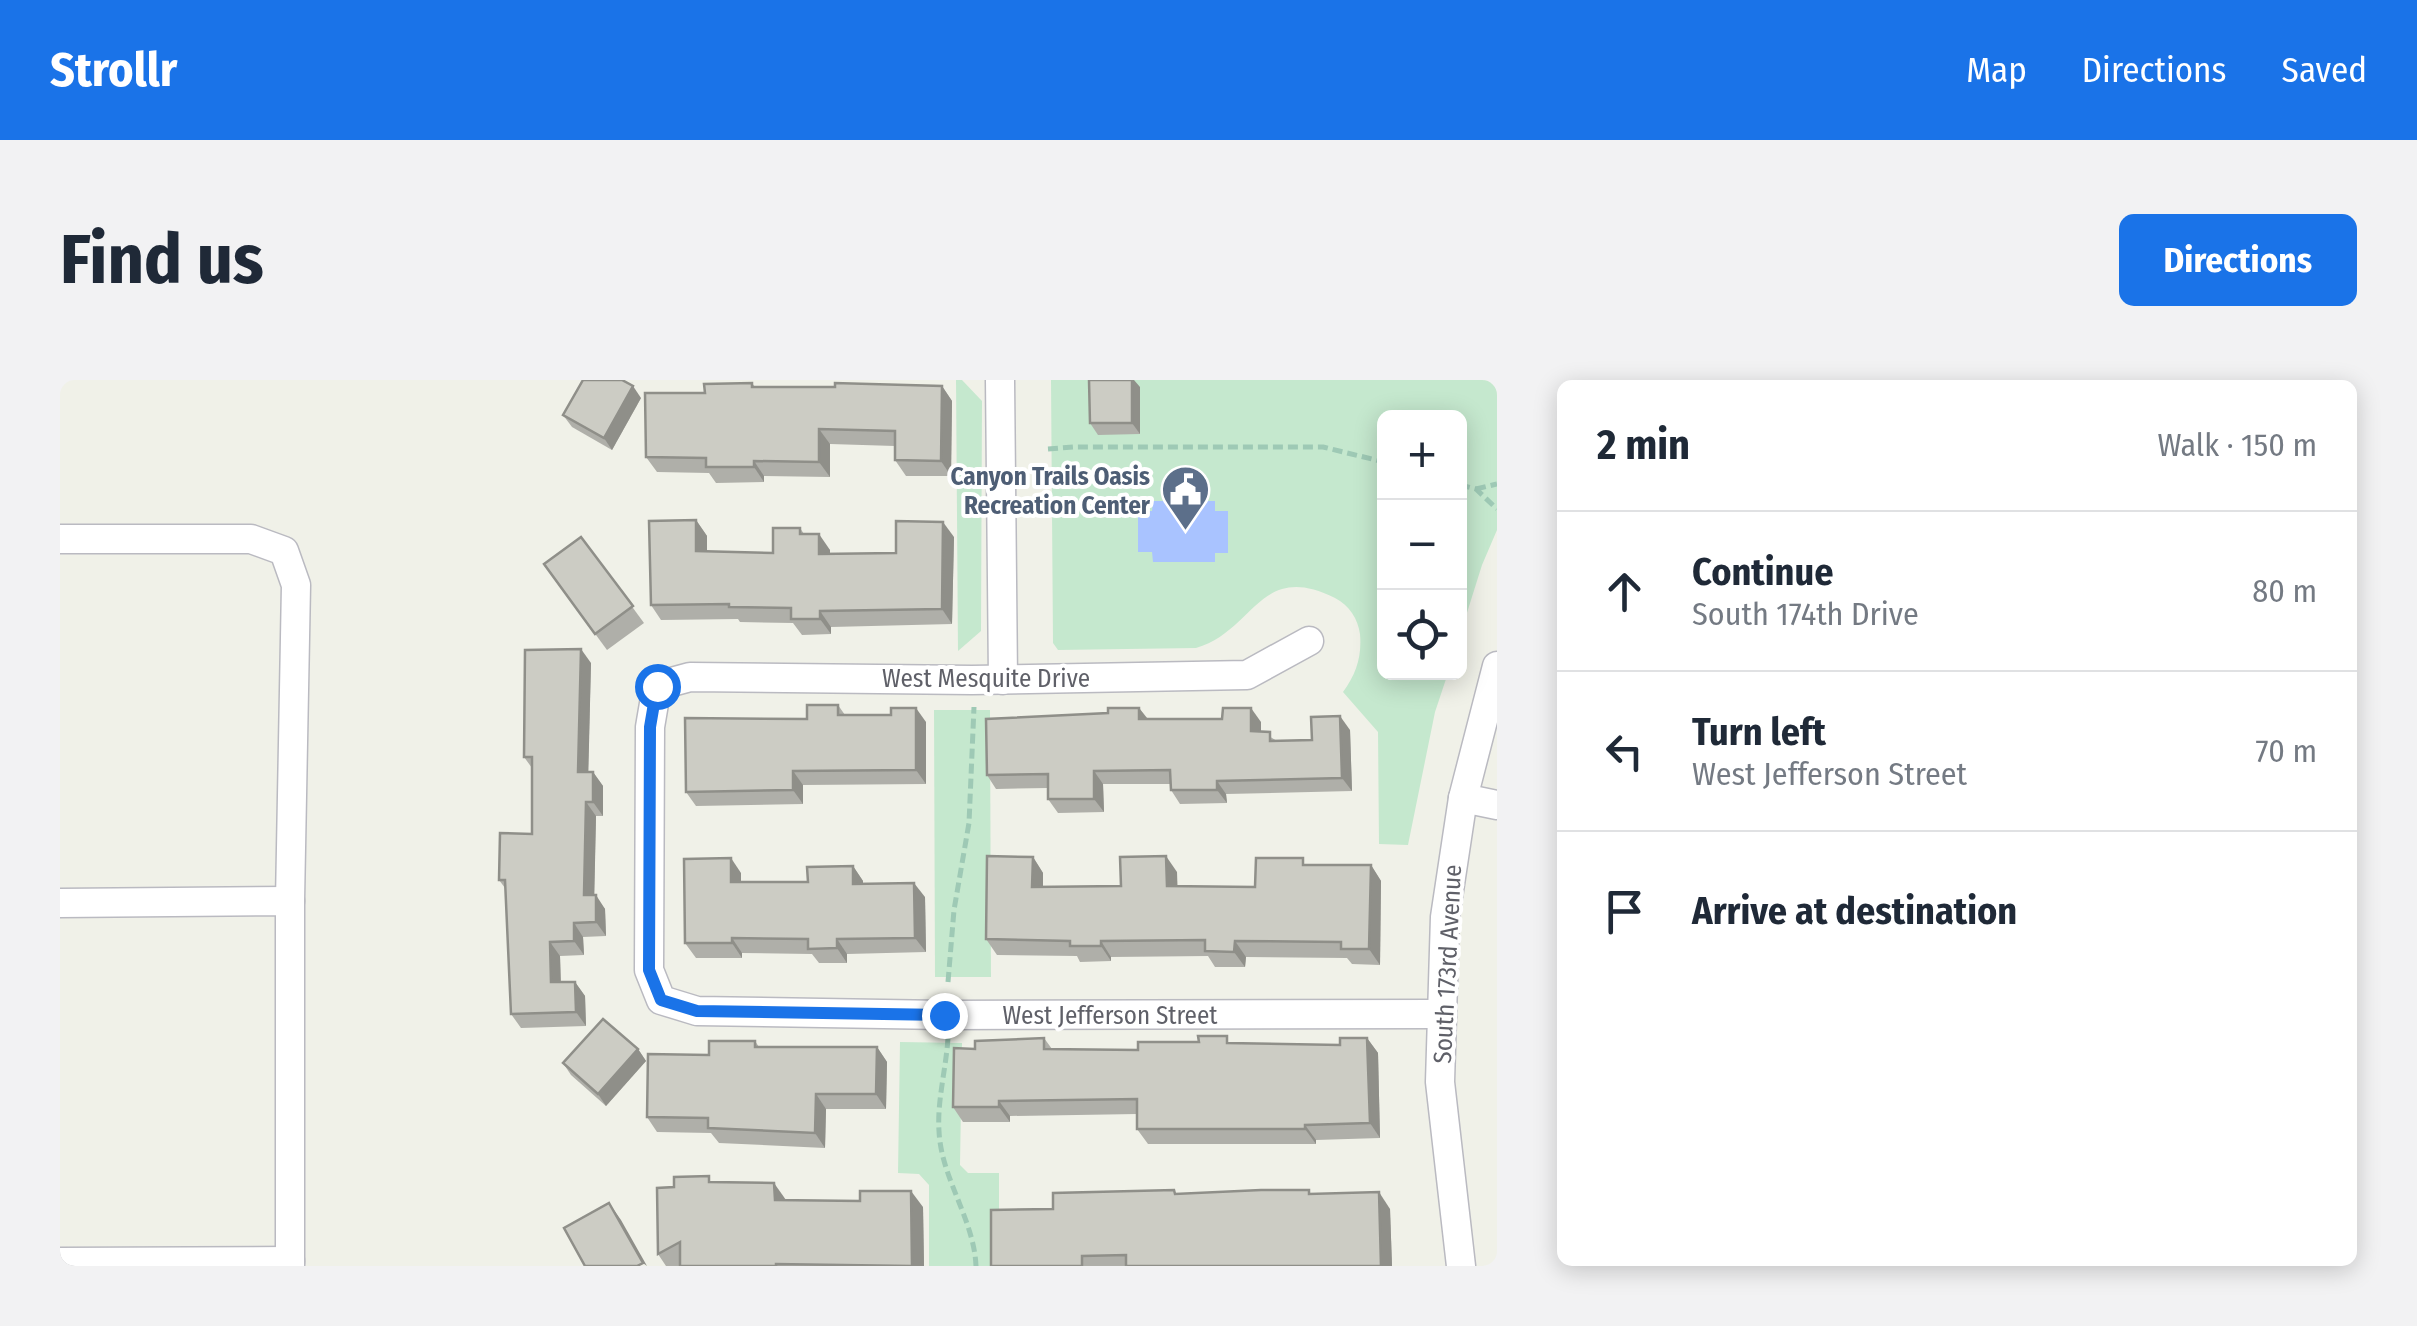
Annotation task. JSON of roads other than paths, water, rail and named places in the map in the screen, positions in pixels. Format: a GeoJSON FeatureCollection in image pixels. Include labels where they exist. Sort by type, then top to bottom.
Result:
{"type":"FeatureCollection","features":[{"type":"Feature","properties":{"kind":"street"},"geometry":{"type":"LineString","coordinates":[[1000,380],[1003,680]]}},
{"type":"Feature","properties":{"kind":"street"},"geometry":{"type":"LineString","coordinates":[[60,539],[251,539],[284,551],[296,585],[290,902],[290,1264],[60,1262]]}},
{"type":"Feature","properties":{"kind":"street","name":"West Mesquite Drive"},"geometry":{"type":"LineString","coordinates":[[661,1000],[649,970],[650,727],[657,686],[690,677],[1003,680],[1247,675],[1308,642]]}},
{"type":"Feature","properties":{"kind":"street","name":"South 173rd Avenue"},"geometry":{"type":"LineString","coordinates":[[1461,1266],[1440,1082],[1445,918],[1462,798],[1497,666]]}},
{"type":"Feature","properties":{"kind":"street"},"geometry":{"type":"LineString","coordinates":[[1462,798],[1497,805]]}},
{"type":"Feature","properties":{"kind":"street"},"geometry":{"type":"LineString","coordinates":[[60,903],[290,902]]}},
{"type":"Feature","properties":{"kind":"street","name":"West Jefferson Street"},"geometry":{"type":"LineString","coordinates":[[661,1000],[697,1011],[944,1015],[1442,1014]]}},
{"type":"Feature","properties":{"kind":"water"},"geometry":{"type":"Polygon","coordinates":[[[1153,501],[1215,501],[1215,511],[1228,511],[1228,553],[1215,553],[1215,562],[1153,562],[1152,552],[1138,552],[1138,511],[1152,511],[1153,501]]]}},
{"type":"Feature","properties":{"kind":"place","name":"Canyon Trails Oasis Recreation Center"},"geometry":{"type":"Point","coordinates":[1185,532]}}]}
